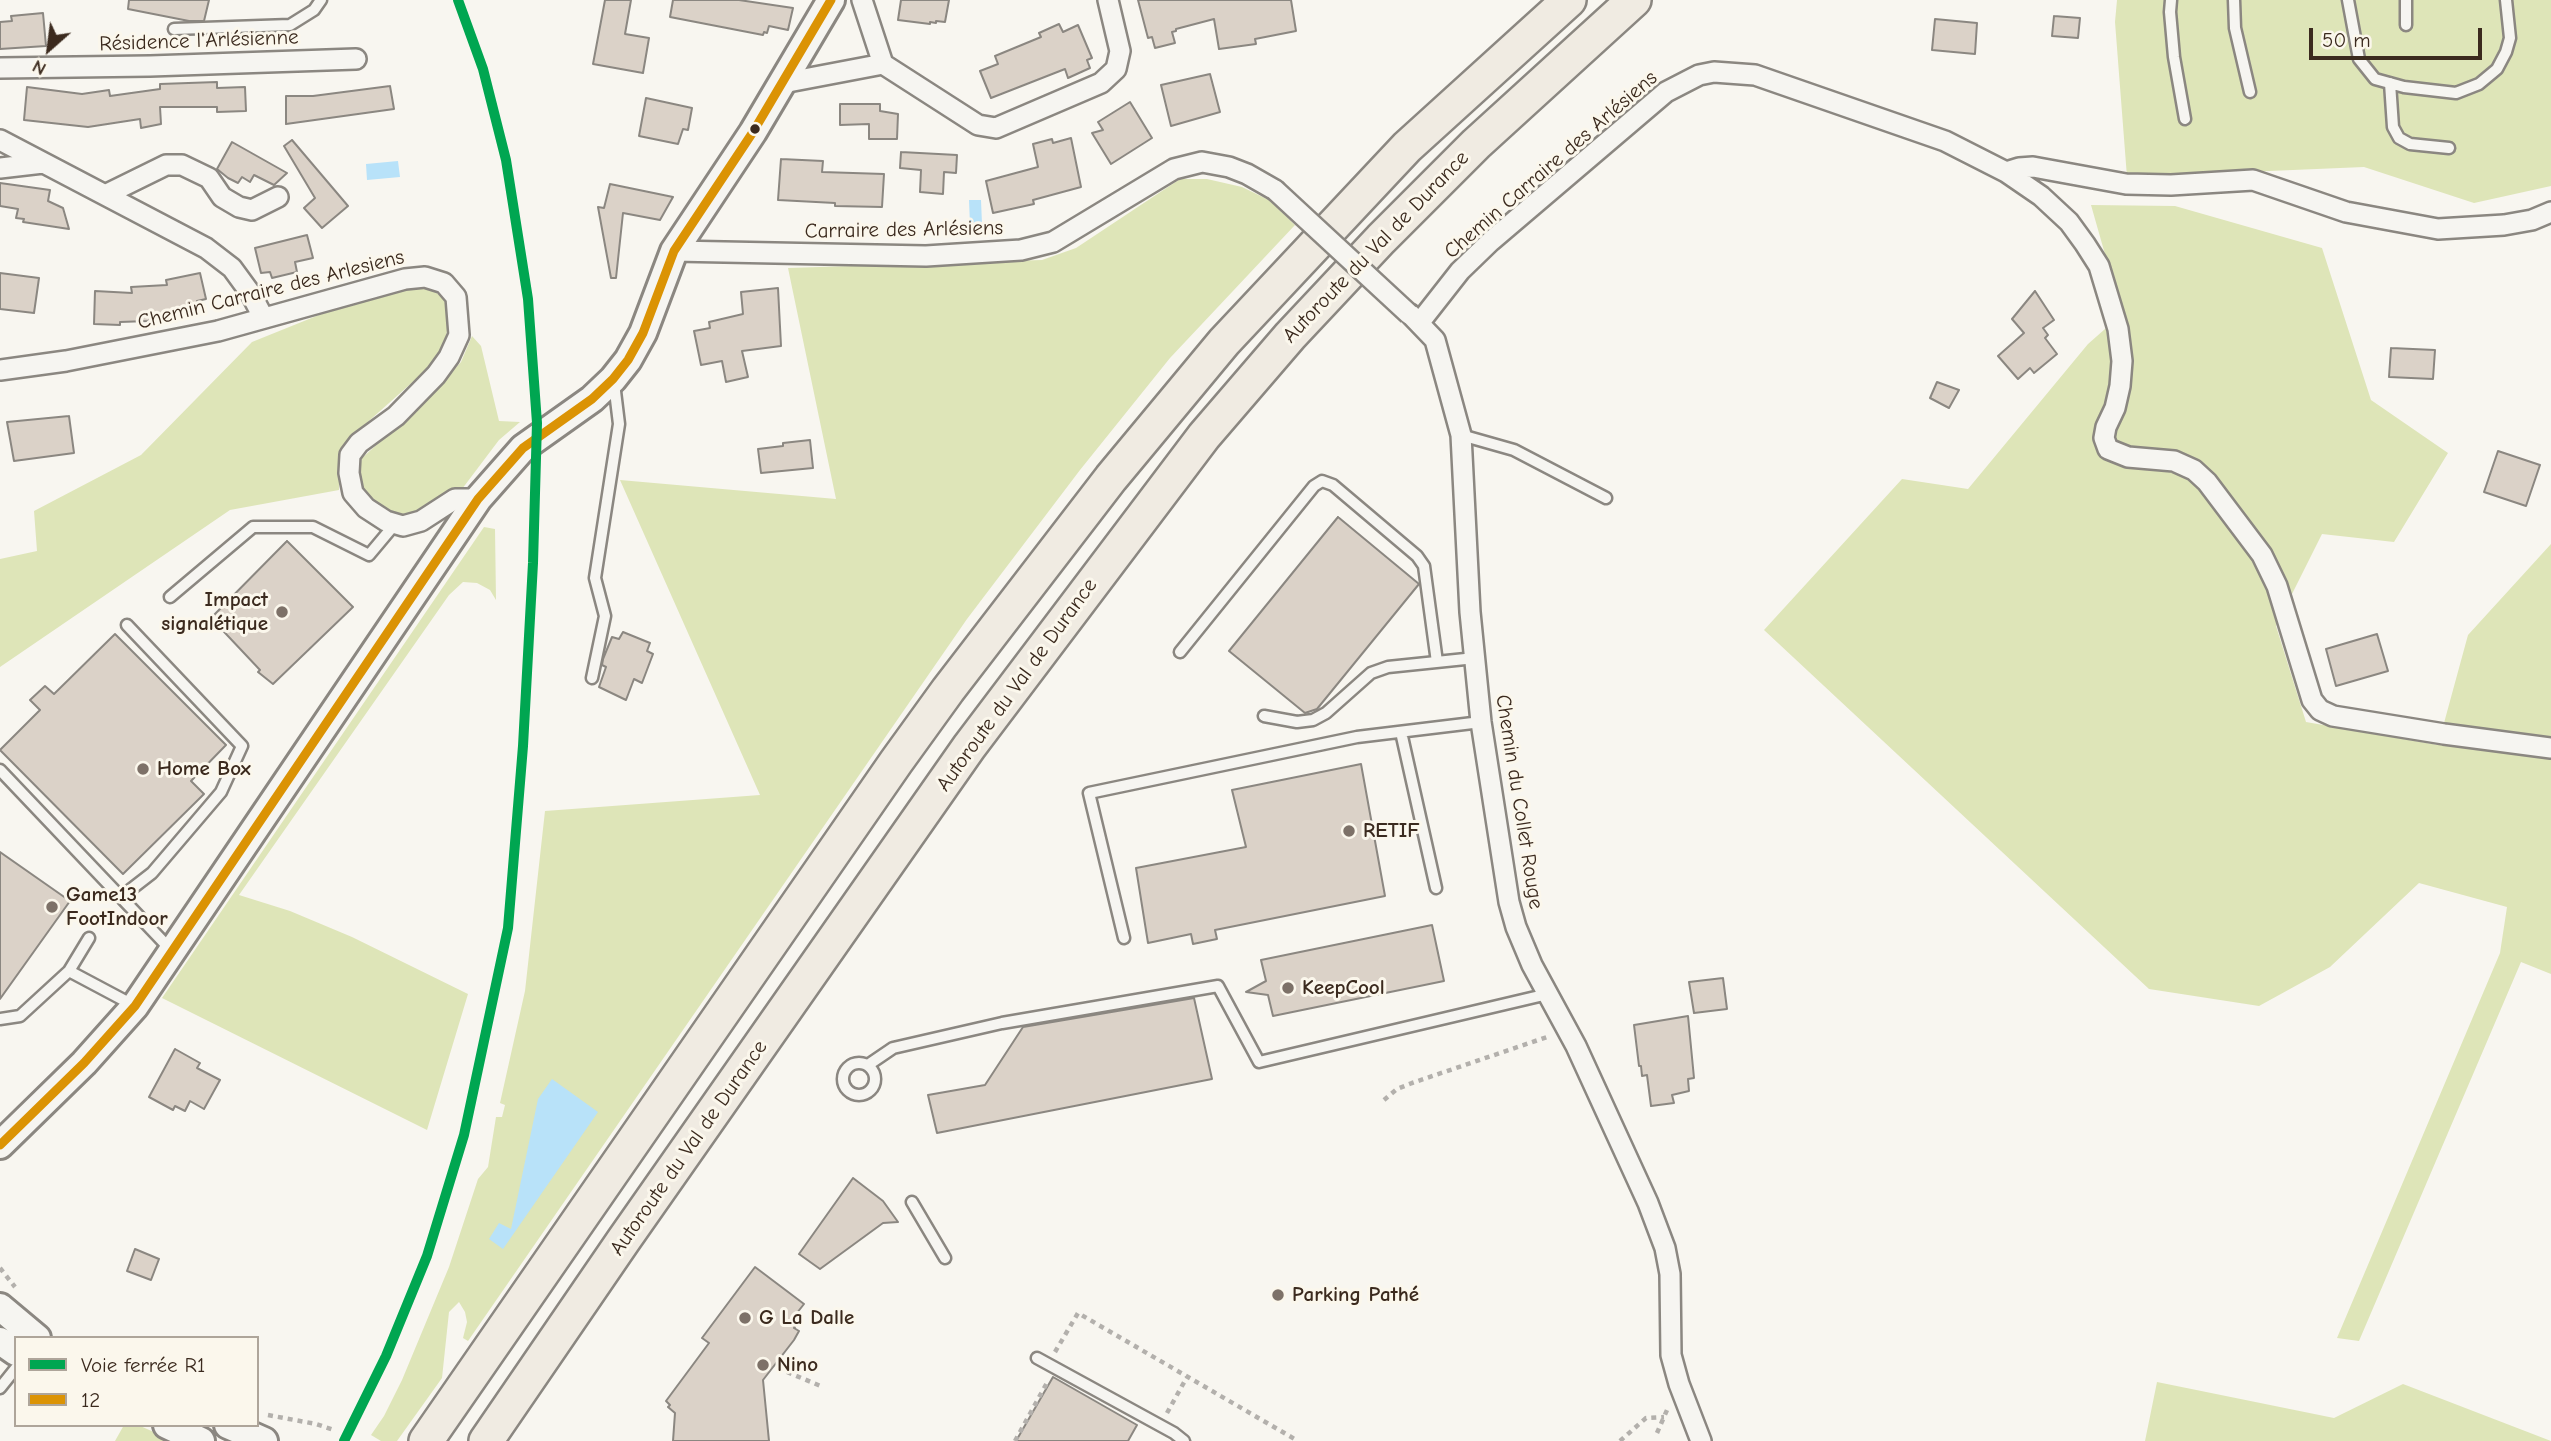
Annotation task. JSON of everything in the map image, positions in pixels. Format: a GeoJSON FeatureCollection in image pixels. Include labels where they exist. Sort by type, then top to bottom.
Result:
{"type":"FeatureCollection","features":[{"type":"Feature","properties":{"kind":"highway"},"geometry":{"type":"LineString","coordinates":[[426,1441],[896,762],[1111,478],[1224,342],[1407,147],[1569,0]]}},
{"type":"Feature","properties":{"kind":"highway","name":"Autoroute du Val de Durance"},"geometry":{"type":"LineString","coordinates":[[486,1441],[969,747],[1204,436],[1290,336],[1381,239],[1476,144],[1634,0]]}},
{"type":"Feature","properties":{"kind":"main road"},"geometry":{"type":"LineString","coordinates":[[0,1145],[84,1063],[135,1006],[478,499],[523,449],[592,399],[628,360],[643,333],[674,251],[783,83],[831,0]]}},
{"type":"Feature","properties":{"kind":"main road"},"geometry":{"type":"LineString","coordinates":[[0,1127],[84,1063]]}},
{"type":"Feature","properties":{"kind":"main road"},"geometry":{"type":"LineString","coordinates":[[0,1307],[35,1336]]}},
{"type":"Feature","properties":{"kind":"main road"},"geometry":{"type":"LineString","coordinates":[[171,1427],[201,1441]]}},
{"type":"Feature","properties":{"kind":"street"},"geometry":{"type":"LineString","coordinates":[[862,0],[883,64],[978,125],[996,128],[1101,83],[1116,69],[1119,51],[1108,0]]}},
{"type":"Feature","properties":{"kind":"street","name":"Résidence l'Arlésienne"},"geometry":{"type":"LineString","coordinates":[[0,68],[356,59]]}},
{"type":"Feature","properties":{"kind":"street"},"geometry":{"type":"LineString","coordinates":[[783,83],[883,64]]}},
{"type":"Feature","properties":{"kind":"street","name":"Chemin Carraire des Arlésiens"},"geometry":{"type":"LineString","coordinates":[[1414,318],[1491,241],[1666,93],[1699,75],[1734,72],[1777,80],[1945,141],[2006,172],[2040,196],[2068,222],[2099,267],[2118,329],[2122,361],[2115,408],[2106,427],[2108,449],[2128,457],[2174,461],[2194,470],[2207,482],[2262,555],[2277,586],[2312,700],[2320,710],[2345,718],[2551,748]]}},
{"type":"Feature","properties":{"kind":"street"},"geometry":{"type":"LineString","coordinates":[[0,140],[206,248],[232,268],[251,294],[263,317]]}},
{"type":"Feature","properties":{"kind":"street","name":"Carraire des Arlésiens"},"geometry":{"type":"LineString","coordinates":[[674,251],[926,256],[1021,250],[1053,242],[1174,169],[1202,162],[1247,173],[1275,190],[1414,318]]}},
{"type":"Feature","properties":{"kind":"street"},"geometry":{"type":"LineString","coordinates":[[0,167],[43,163]]}},
{"type":"Feature","properties":{"kind":"street"},"geometry":{"type":"LineString","coordinates":[[105,195],[166,166],[182,165],[209,178],[222,197],[239,207],[252,210],[278,197]]}},
{"type":"Feature","properties":{"kind":"street"},"geometry":{"type":"LineString","coordinates":[[2006,172],[2033,167],[2126,184],[2253,180],[2346,212],[2438,229],[2504,225],[2532,220],[2551,212]]}},
{"type":"Feature","properties":{"kind":"street","name":"Chemin Carraire des Arlesiens"},"geometry":{"type":"LineString","coordinates":[[0,370],[66,361],[218,331],[405,279],[425,276],[444,283],[456,297],[459,316],[459,335],[449,357],[436,375],[396,416],[359,443],[350,455],[349,473],[353,493],[366,508],[395,524]]}},
{"type":"Feature","properties":{"kind":"street","name":"Chemin du Collet Rouge"},"geometry":{"type":"LineString","coordinates":[[1414,318],[1435,340],[1461,435],[1470,612],[1481,722],[1509,902],[1532,965],[1567,1030],[1648,1203],[1665,1248],[1671,1274],[1671,1355],[1701,1441]]}},
{"type":"Feature","properties":{"kind":"street"},"geometry":{"type":"LineString","coordinates":[[395,524],[403,526],[421,521],[455,499],[478,499]]}},
{"type":"Feature","properties":{"kind":"lane"},"geometry":{"type":"LineString","coordinates":[[174,29],[290,25],[314,10],[321,0]]}},
{"type":"Feature","properties":{"kind":"lane"},"geometry":{"type":"LineString","coordinates":[[2171,0],[2174,57],[2185,119]]}},
{"type":"Feature","properties":{"kind":"lane"},"geometry":{"type":"LineString","coordinates":[[2234,0],[2235,28],[2250,92]]}},
{"type":"Feature","properties":{"kind":"lane"},"geometry":{"type":"LineString","coordinates":[[2348,0],[2360,59],[2375,79],[2456,93],[2479,84],[2497,69],[2510,38],[2506,0]]}},
{"type":"Feature","properties":{"kind":"lane"},"geometry":{"type":"LineString","coordinates":[[2406,0],[2406,25]]}},
{"type":"Feature","properties":{"kind":"lane"},"geometry":{"type":"LineString","coordinates":[[2390,83],[2393,127],[2399,138],[2410,144],[2449,148]]}},
{"type":"Feature","properties":{"kind":"lane"},"geometry":{"type":"LineString","coordinates":[[592,678],[605,616],[595,578],[619,424],[613,379]]}},
{"type":"Feature","properties":{"kind":"lane"},"geometry":{"type":"LineString","coordinates":[[1461,435],[1514,450],[1606,498]]}},
{"type":"Feature","properties":{"kind":"lane"},"geometry":{"type":"LineString","coordinates":[[1180,652],[1314,486],[1322,481],[1333,485],[1417,556],[1424,566],[1437,662]]}},
{"type":"Feature","properties":{"kind":"lane"},"geometry":{"type":"LineString","coordinates":[[170,597],[253,527],[313,527],[369,555],[395,524]]}},
{"type":"Feature","properties":{"kind":"lane"},"geometry":{"type":"LineString","coordinates":[[121,897],[152,873],[221,792],[242,746],[127,625]]}},
{"type":"Feature","properties":{"kind":"lane"},"geometry":{"type":"LineString","coordinates":[[1264,716],[1297,722],[1313,720],[1326,713],[1371,673],[1388,667],[1475,658]]}},
{"type":"Feature","properties":{"kind":"lane"},"geometry":{"type":"LineString","coordinates":[[1124,938],[1089,793],[1357,737],[1481,722]]}},
{"type":"Feature","properties":{"kind":"lane"},"geometry":{"type":"LineString","coordinates":[[1401,732],[1436,888]]}},
{"type":"Feature","properties":{"kind":"lane"},"geometry":{"type":"LineString","coordinates":[[0,770],[174,952]]}},
{"type":"Feature","properties":{"kind":"lane"},"geometry":{"type":"LineString","coordinates":[[0,1019],[20,1016],[69,971],[89,938]]}},
{"type":"Feature","properties":{"kind":"lane"},"geometry":{"type":"LineString","coordinates":[[69,971],[135,1006]]}},
{"type":"Feature","properties":{"kind":"lane"},"geometry":{"type":"LineString","coordinates":[[868,1065],[893,1048],[988,1026],[1218,986],[1259,1062],[1548,994]]}},
{"type":"Feature","properties":{"kind":"lane"},"geometry":{"type":"LineString","coordinates":[[912,1202],[945,1258]]}},
{"type":"Feature","properties":{"kind":"lane"},"geometry":{"type":"LineString","coordinates":[[1037,1358],[1184,1441]]}},
{"type":"Feature","properties":{"kind":"lane"},"geometry":{"type":"LineString","coordinates":[[0,1388],[14,1370]]}},
{"type":"Feature","properties":{"kind":"path"},"geometry":{"type":"LineString","coordinates":[[1384,1100],[1397,1089],[1412,1083],[1567,1030]]}},
{"type":"Feature","properties":{"kind":"path"},"geometry":{"type":"LineString","coordinates":[[1014,1441],[1048,1381],[1054,1353],[1078,1313],[1298,1441]]}},
{"type":"Feature","properties":{"kind":"path"},"geometry":{"type":"LineString","coordinates":[[787,1372],[822,1387]]}},
{"type":"Feature","properties":{"kind":"path"},"geometry":{"type":"LineString","coordinates":[[1174,1400],[1187,1377]]}},
{"type":"Feature","properties":{"kind":"path"},"geometry":{"type":"LineString","coordinates":[[1620,1441],[1646,1418],[1664,1417],[1657,1433]]}},
{"type":"Feature","properties":{"kind":"path"},"geometry":{"type":"LineString","coordinates":[[245,1429],[316,1424],[334,1430]]}},
{"type":"Feature","properties":{"kind":"green space"},"geometry":{"type":"Polygon","coordinates":[[[2117,0],[2551,0],[2551,186],[2474,203],[2364,167],[2127,177],[2115,22],[2117,0]]]}},
{"type":"Feature","properties":{"kind":"green space"},"geometry":{"type":"Polygon","coordinates":[[[1180,179],[1207,179],[1242,187],[1269,200],[1295,225],[1170,358],[1080,470],[967,619],[468,1341],[463,1338],[467,1322],[459,1302],[449,1312],[442,1378],[397,1441],[381,1441],[371,1435],[402,1380],[449,1267],[478,1179],[488,1167],[496,1117],[502,1117],[505,1105],[500,1103],[525,991],[545,811],[760,795],[620,480],[836,499],[788,268],[1042,260],[1076,248],[1180,179]]]}},
{"type":"Feature","properties":{"kind":"green space"},"geometry":{"type":"Polygon","coordinates":[[[2091,205],[2175,206],[2322,248],[2371,400],[2448,453],[2394,542],[2322,534],[2276,626],[2306,722],[2438,745],[2468,635],[2551,544],[2551,974],[2521,962],[2359,1341],[2337,1338],[2500,953],[2507,907],[2419,883],[2330,967],[2259,1006],[2149,989],[1764,630],[1902,479],[1968,489],[2088,344],[2122,314],[2091,205]]]}},
{"type":"Feature","properties":{"kind":"green space"},"geometry":{"type":"Polygon","coordinates":[[[420,286],[434,290],[446,302],[446,342],[435,362],[352,436],[339,459],[339,490],[230,510],[0,667],[0,559],[37,551],[34,511],[141,455],[252,342],[371,294],[420,286]]]}},
{"type":"Feature","properties":{"kind":"green space"},"geometry":{"type":"Polygon","coordinates":[[[472,336],[481,346],[499,421],[520,422],[499,440],[459,493],[429,502],[412,513],[393,516],[362,497],[357,476],[362,458],[427,399],[461,362],[472,336]]]}},
{"type":"Feature","properties":{"kind":"green space"},"geometry":{"type":"Polygon","coordinates":[[[484,527],[495,529],[496,600],[490,590],[477,583],[463,582],[449,595],[239,895],[290,911],[352,937],[468,994],[427,1130],[162,998],[484,527]]]}},
{"type":"Feature","properties":{"kind":"green space"},"geometry":{"type":"Polygon","coordinates":[[[2157,1382],[2334,1418],[2403,1384],[2551,1441],[2145,1441],[2157,1382]]]}},
{"type":"Feature","properties":{"kind":"green space"},"geometry":{"type":"Polygon","coordinates":[[[123,1427],[142,1427],[174,1441],[115,1441],[123,1427]]]}},
{"type":"Feature","properties":{"kind":"water"},"geometry":{"type":"Polygon","coordinates":[[[398,161],[400,177],[367,180],[366,164],[398,161]]]}},
{"type":"Feature","properties":{"kind":"water"},"geometry":{"type":"Polygon","coordinates":[[[969,200],[981,200],[982,224],[970,225],[969,200]]]}},
{"type":"Feature","properties":{"kind":"water"},"geometry":{"type":"Polygon","coordinates":[[[552,1079],[598,1112],[503,1249],[489,1239],[499,1223],[511,1229],[538,1099],[552,1079]]]}},
{"type":"Feature","properties":{"kind":"building"},"geometry":{"type":"Polygon","coordinates":[[[129,0],[209,0],[204,21],[189,21],[128,9],[129,0]]]}},
{"type":"Feature","properties":{"kind":"building"},"geometry":{"type":"Polygon","coordinates":[[[605,0],[631,0],[625,34],[649,38],[643,73],[593,64],[605,0]]]}},
{"type":"Feature","properties":{"kind":"building"},"geometry":{"type":"Polygon","coordinates":[[[673,0],[739,0],[793,8],[788,30],[769,26],[767,33],[764,32],[763,35],[670,17],[673,0]]]}},
{"type":"Feature","properties":{"kind":"building"},"geometry":{"type":"Polygon","coordinates":[[[901,0],[949,0],[945,22],[936,21],[930,24],[898,20],[901,0]]]}},
{"type":"Feature","properties":{"kind":"building"},"geometry":{"type":"Polygon","coordinates":[[[1138,0],[1291,0],[1296,31],[1255,39],[1256,44],[1219,49],[1214,19],[1176,29],[1172,32],[1175,43],[1155,48],[1152,37],[1148,38],[1138,0]]]}},
{"type":"Feature","properties":{"kind":"building"},"geometry":{"type":"Polygon","coordinates":[[[43,13],[46,46],[0,49],[0,22],[12,21],[11,16],[43,13]]]}},
{"type":"Feature","properties":{"kind":"building"},"geometry":{"type":"Polygon","coordinates":[[[2054,16],[2080,18],[2078,38],[2052,36],[2054,16]]]}},
{"type":"Feature","properties":{"kind":"building"},"geometry":{"type":"Polygon","coordinates":[[[1935,19],[1977,23],[1975,54],[1932,50],[1935,19]]]}},
{"type":"Feature","properties":{"kind":"building"},"geometry":{"type":"Polygon","coordinates":[[[1059,24],[1063,32],[1078,25],[1092,58],[1087,60],[1090,68],[1068,78],[1065,69],[991,98],[980,71],[998,64],[995,56],[1041,37],[1039,33],[1059,24]]]}},
{"type":"Feature","properties":{"kind":"building"},"geometry":{"type":"Polygon","coordinates":[[[1210,74],[1220,112],[1171,126],[1161,85],[1210,74]]]}},
{"type":"Feature","properties":{"kind":"building"},"geometry":{"type":"Polygon","coordinates":[[[217,82],[217,88],[245,87],[246,111],[217,112],[217,107],[160,107],[161,124],[141,128],[140,119],[88,127],[24,120],[27,87],[82,94],[109,90],[110,96],[160,89],[160,84],[217,82]]]}},
{"type":"Feature","properties":{"kind":"building"},"geometry":{"type":"Polygon","coordinates":[[[390,86],[394,109],[286,124],[286,96],[313,96],[390,86]]]}},
{"type":"Feature","properties":{"kind":"building"},"geometry":{"type":"Polygon","coordinates":[[[646,98],[692,108],[688,130],[683,129],[678,144],[639,136],[646,98]]]}},
{"type":"Feature","properties":{"kind":"building"},"geometry":{"type":"Polygon","coordinates":[[[1130,102],[1152,138],[1111,164],[1092,133],[1103,130],[1098,122],[1130,102]]]}},
{"type":"Feature","properties":{"kind":"building"},"geometry":{"type":"Polygon","coordinates":[[[840,104],[880,104],[880,111],[898,114],[897,139],[869,139],[869,124],[840,125],[840,104]]]}},
{"type":"Feature","properties":{"kind":"building"},"geometry":{"type":"Polygon","coordinates":[[[1071,138],[1081,187],[1033,200],[1034,204],[993,213],[986,181],[1038,167],[1033,144],[1052,139],[1053,143],[1071,138]]]}},
{"type":"Feature","properties":{"kind":"building"},"geometry":{"type":"Polygon","coordinates":[[[292,140],[348,206],[322,228],[304,208],[315,198],[284,146],[292,140]]]}},
{"type":"Feature","properties":{"kind":"building"},"geometry":{"type":"Polygon","coordinates":[[[232,142],[287,173],[274,185],[254,175],[250,182],[242,177],[238,183],[228,178],[217,169],[232,142]]]}},
{"type":"Feature","properties":{"kind":"building"},"geometry":{"type":"Polygon","coordinates":[[[901,152],[957,155],[956,173],[944,172],[943,194],[920,192],[921,170],[900,168],[901,152]]]}},
{"type":"Feature","properties":{"kind":"building"},"geometry":{"type":"Polygon","coordinates":[[[781,159],[823,161],[822,172],[884,174],[882,207],[835,206],[835,203],[778,200],[781,159]]]}},
{"type":"Feature","properties":{"kind":"building"},"geometry":{"type":"Polygon","coordinates":[[[0,183],[50,190],[48,201],[63,208],[69,229],[23,222],[24,219],[16,218],[18,209],[0,206],[0,183]]]}},
{"type":"Feature","properties":{"kind":"building"},"geometry":{"type":"Polygon","coordinates":[[[610,184],[673,197],[660,220],[623,213],[616,278],[611,278],[598,207],[604,208],[610,184]]]}},
{"type":"Feature","properties":{"kind":"building"},"geometry":{"type":"Polygon","coordinates":[[[307,235],[313,258],[295,262],[297,272],[272,278],[270,272],[261,273],[255,248],[307,235]]]}},
{"type":"Feature","properties":{"kind":"building"},"geometry":{"type":"Polygon","coordinates":[[[0,273],[39,278],[34,313],[0,309],[0,273]]]}},
{"type":"Feature","properties":{"kind":"building"},"geometry":{"type":"Polygon","coordinates":[[[200,273],[206,299],[197,301],[198,307],[148,321],[120,322],[120,325],[94,324],[95,291],[132,293],[131,287],[167,285],[166,280],[200,273]]]}},
{"type":"Feature","properties":{"kind":"building"},"geometry":{"type":"Polygon","coordinates":[[[778,288],[781,346],[742,351],[748,377],[726,382],[722,361],[701,365],[694,331],[710,328],[709,322],[743,314],[741,292],[778,288]]]}},
{"type":"Feature","properties":{"kind":"building"},"geometry":{"type":"Polygon","coordinates":[[[2035,291],[2054,320],[2043,328],[2048,335],[2045,338],[2057,354],[2034,373],[2030,368],[2018,379],[1998,356],[2024,333],[2012,319],[2035,291]]]}},
{"type":"Feature","properties":{"kind":"building"},"geometry":{"type":"Polygon","coordinates":[[[2391,348],[2435,350],[2433,379],[2389,377],[2391,348]]]}},
{"type":"Feature","properties":{"kind":"building"},"geometry":{"type":"Polygon","coordinates":[[[1937,382],[1959,390],[1949,408],[1930,398],[1937,382]]]}},
{"type":"Feature","properties":{"kind":"building"},"geometry":{"type":"Polygon","coordinates":[[[69,416],[74,453],[14,461],[7,422],[69,416]]]}},
{"type":"Feature","properties":{"kind":"building"},"geometry":{"type":"Polygon","coordinates":[[[810,440],[813,468],[761,473],[758,449],[810,440]]]}},
{"type":"Feature","properties":{"kind":"building"},"geometry":{"type":"Polygon","coordinates":[[[2498,451],[2540,465],[2526,506],[2484,492],[2498,451]]]}},
{"type":"Feature","properties":{"kind":"building"},"geometry":{"type":"Polygon","coordinates":[[[1338,517],[1419,584],[1317,709],[1305,713],[1229,651],[1338,517]]]}},
{"type":"Feature","properties":{"kind":"building","name":"Impact signalétique"},"geometry":{"type":"Polygon","coordinates":[[[287,541],[353,607],[273,684],[258,672],[260,670],[211,618],[287,541]]]}},
{"type":"Feature","properties":{"kind":"building"},"geometry":{"type":"Polygon","coordinates":[[[623,632],[650,643],[647,651],[653,654],[642,683],[634,679],[626,700],[599,687],[606,667],[602,665],[603,659],[612,637],[619,639],[623,632]]]}},
{"type":"Feature","properties":{"kind":"building"},"geometry":{"type":"Polygon","coordinates":[[[115,634],[226,745],[191,781],[204,794],[123,874],[0,750],[40,710],[30,700],[45,686],[54,694],[115,634]]]}},
{"type":"Feature","properties":{"kind":"building"},"geometry":{"type":"Polygon","coordinates":[[[2377,634],[2388,671],[2336,686],[2326,649],[2377,634]]]}},
{"type":"Feature","properties":{"kind":"building"},"geometry":{"type":"Polygon","coordinates":[[[1361,764],[1385,896],[1215,930],[1217,939],[1193,944],[1191,934],[1148,943],[1136,868],[1246,847],[1232,790],[1361,764]]]}},
{"type":"Feature","properties":{"kind":"building"},"geometry":{"type":"Polygon","coordinates":[[[0,852],[70,901],[0,999],[0,852]]]}},
{"type":"Feature","properties":{"kind":"building"},"geometry":{"type":"Polygon","coordinates":[[[1432,925],[1444,981],[1273,1016],[1268,995],[1246,992],[1266,981],[1261,960],[1432,925]]]}},
{"type":"Feature","properties":{"kind":"building"},"geometry":{"type":"Polygon","coordinates":[[[1723,978],[1727,1009],[1694,1013],[1689,982],[1723,978]]]}},
{"type":"Feature","properties":{"kind":"building"},"geometry":{"type":"Polygon","coordinates":[[[1194,998],[1212,1079],[937,1133],[928,1095],[985,1085],[1023,1027],[1194,998]]]}},
{"type":"Feature","properties":{"kind":"building"},"geometry":{"type":"Polygon","coordinates":[[[1688,1016],[1694,1078],[1688,1079],[1689,1091],[1672,1095],[1674,1103],[1651,1106],[1647,1075],[1642,1076],[1639,1066],[1634,1025],[1688,1016]]]}},
{"type":"Feature","properties":{"kind":"building"},"geometry":{"type":"Polygon","coordinates":[[[175,1049],[200,1063],[197,1068],[220,1080],[204,1109],[190,1101],[185,1111],[175,1106],[173,1110],[149,1097],[175,1049]]]}},
{"type":"Feature","properties":{"kind":"building"},"geometry":{"type":"Polygon","coordinates":[[[853,1178],[883,1201],[898,1222],[883,1223],[820,1269],[799,1254],[853,1178]]]}},
{"type":"Feature","properties":{"kind":"building"},"geometry":{"type":"Polygon","coordinates":[[[135,1249],[159,1259],[151,1280],[127,1271],[135,1249]]]}},
{"type":"Feature","properties":{"kind":"building"},"geometry":{"type":"Polygon","coordinates":[[[755,1267],[804,1304],[793,1318],[799,1322],[794,1328],[799,1331],[763,1380],[769,1441],[673,1441],[675,1413],[666,1401],[709,1343],[702,1338],[755,1267]]]}},
{"type":"Feature","properties":{"kind":"building"},"geometry":{"type":"Polygon","coordinates":[[[1053,1377],[1137,1425],[1128,1441],[1016,1441],[1053,1377]]]}},
{"type":"Feature","properties":{"kind":"rail line","name":"R1"},"geometry":{"type":"LineString","coordinates":[[344,1441],[386,1356],[427,1256],[464,1135],[508,928],[523,746],[537,423],[528,299],[506,160],[483,69],[458,0]]}},
{"type":"Feature","properties":{"kind":"transit line","name":"12"},"geometry":{"type":"LineString","coordinates":[[0,1145],[84,1063],[135,1006],[478,499],[523,448],[592,399],[628,360],[643,333],[674,251],[753,132],[831,0]]}},
{"type":"Feature","properties":{"kind":"place","name":"Impact signalétique"},"geometry":{"type":"Point","coordinates":[282,612]}},
{"type":"Feature","properties":{"kind":"place","name":"Home Box"},"geometry":{"type":"Point","coordinates":[143,769]}},
{"type":"Feature","properties":{"kind":"place","name":"RETIF"},"geometry":{"type":"Point","coordinates":[1349,831]}},
{"type":"Feature","properties":{"kind":"place","name":"Game13 FootIndoor"},"geometry":{"type":"Point","coordinates":[52,907]}},
{"type":"Feature","properties":{"kind":"place","name":"KeepCool"},"geometry":{"type":"Point","coordinates":[1288,988]}},
{"type":"Feature","properties":{"kind":"place","name":"Parking Pathé"},"geometry":{"type":"Point","coordinates":[1278,1295]}},
{"type":"Feature","properties":{"kind":"place","name":"G La Dalle"},"geometry":{"type":"Point","coordinates":[745,1318]}},
{"type":"Feature","properties":{"kind":"place","name":"Nino"},"geometry":{"type":"Point","coordinates":[763,1365]}}]}
